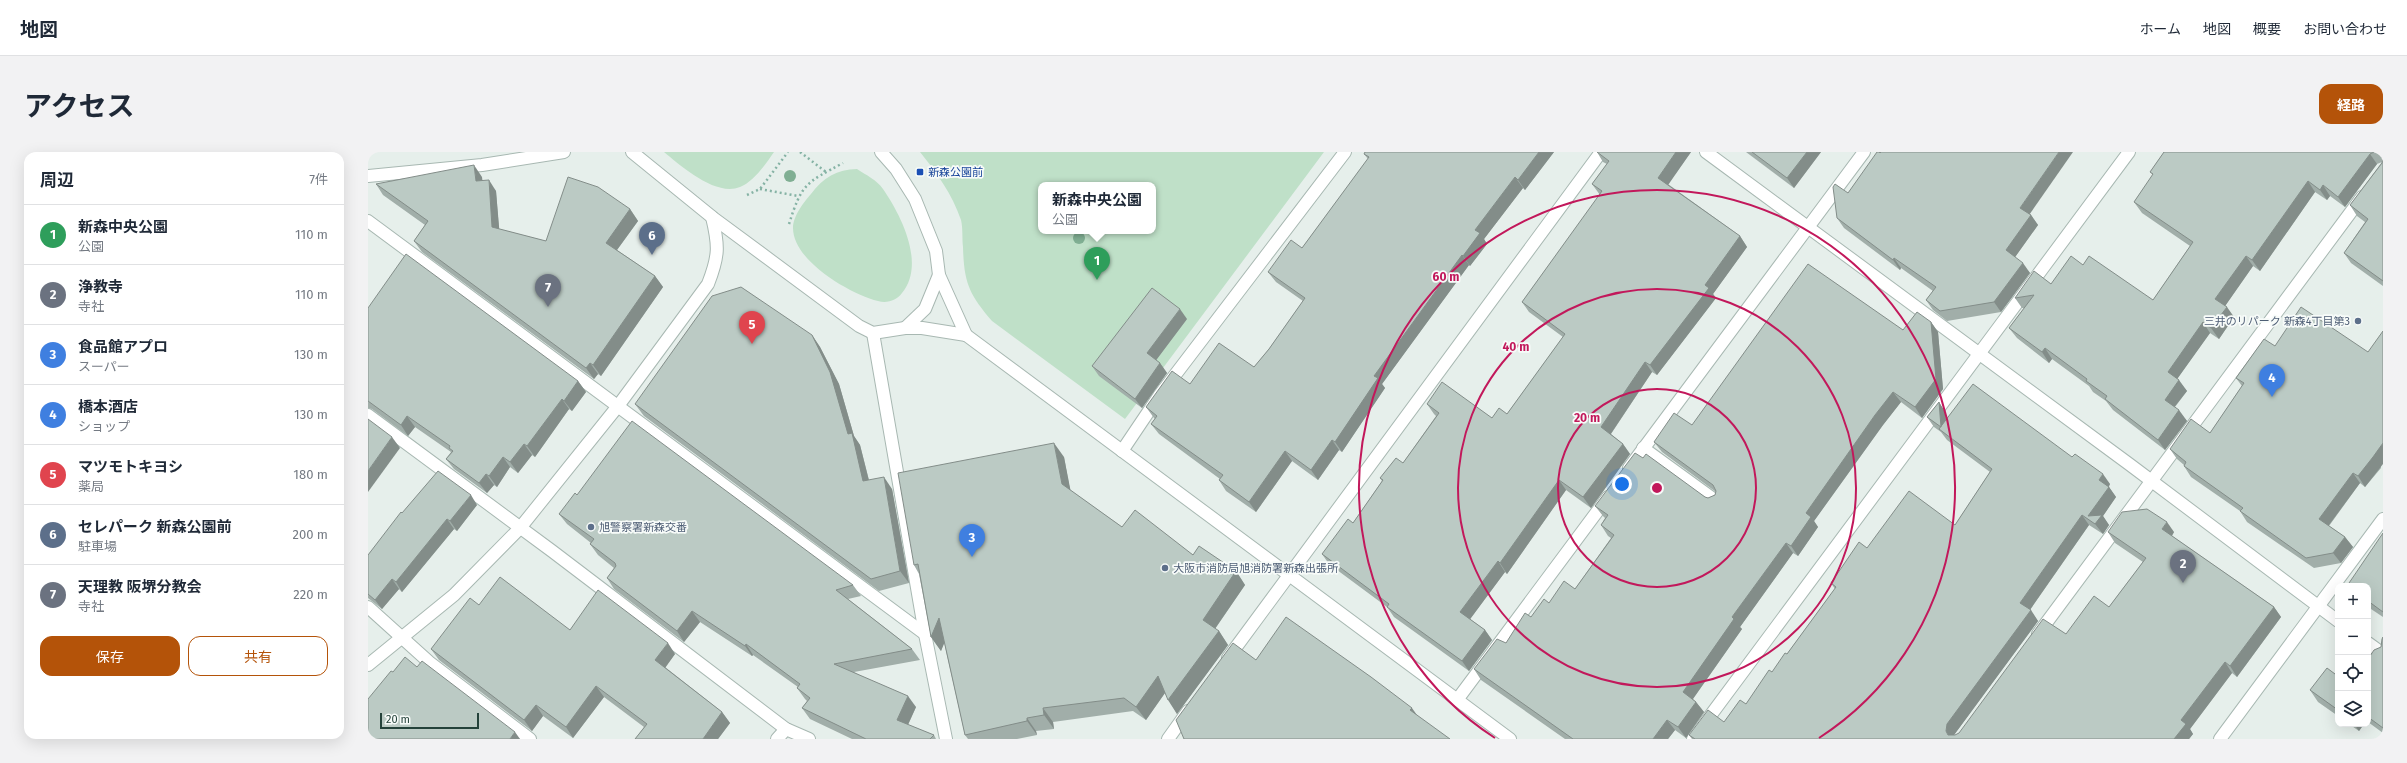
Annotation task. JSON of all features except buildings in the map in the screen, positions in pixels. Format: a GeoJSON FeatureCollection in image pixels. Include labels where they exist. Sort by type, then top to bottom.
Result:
{"type":"FeatureCollection","features":[{"type":"Feature","properties":{"kind":"street"},"geometry":{"type":"LineString","coordinates":[[368,176],[482,165],[564,152]]}},
{"type":"Feature","properties":{"kind":"street"},"geometry":{"type":"LineString","coordinates":[[632,152],[712,217],[859,326],[873,333],[905,328],[922,328],[966,335],[1510,739]]}},
{"type":"Feature","properties":{"kind":"street"},"geometry":{"type":"LineString","coordinates":[[881,152],[896,169],[915,199],[936,251],[939,274],[966,335]]}},
{"type":"Feature","properties":{"kind":"street"},"geometry":{"type":"LineString","coordinates":[[1122,451],[1159,396],[1321,186],[1344,152]]}},
{"type":"Feature","properties":{"kind":"street"},"geometry":{"type":"LineString","coordinates":[[1223,665],[1601,152]]}},
{"type":"Feature","properties":{"kind":"street"},"geometry":{"type":"LineString","coordinates":[[1706,152],[2152,481],[2319,605],[2336,619]]}},
{"type":"Feature","properties":{"kind":"street"},"geometry":{"type":"LineString","coordinates":[[1457,700],[1864,152]]}},
{"type":"Feature","properties":{"kind":"street"},"geometry":{"type":"LineString","coordinates":[[1693,739],[2129,152]]}},
{"type":"Feature","properties":{"kind":"street"},"geometry":{"type":"LineString","coordinates":[[2030,645],[2369,189]]}},
{"type":"Feature","properties":{"kind":"street"},"geometry":{"type":"LineString","coordinates":[[368,665],[454,595],[520,528],[618,406],[708,284],[716,265],[718,242],[712,217]]}},
{"type":"Feature","properties":{"kind":"street"},"geometry":{"type":"LineString","coordinates":[[368,221],[925,634]]}},
{"type":"Feature","properties":{"kind":"street"},"geometry":{"type":"LineString","coordinates":[[905,328],[924,310],[939,274]]}},
{"type":"Feature","properties":{"kind":"street"},"geometry":{"type":"LineString","coordinates":[[873,333],[925,634],[946,739]]}},
{"type":"Feature","properties":{"kind":"street"},"geometry":{"type":"LineString","coordinates":[[368,415],[786,729],[809,739]]}},
{"type":"Feature","properties":{"kind":"street"},"geometry":{"type":"LineString","coordinates":[[1644,448],[1716,501]]}},
{"type":"Feature","properties":{"kind":"street"},"geometry":{"type":"LineString","coordinates":[[2221,738],[2383,519]]}},
{"type":"Feature","properties":{"kind":"street"},"geometry":{"type":"LineString","coordinates":[[368,607],[429,662],[530,739]]}},
{"type":"Feature","properties":{"kind":"street"},"geometry":{"type":"LineString","coordinates":[[2371,645],[2383,654]]}},
{"type":"Feature","properties":{"kind":"street"},"geometry":{"type":"LineString","coordinates":[[1168,739],[1195,702]]}},
{"type":"Feature","properties":{"kind":"street"},"geometry":{"type":"LineString","coordinates":[[777,739],[786,729]]}},
{"type":"Feature","properties":{"kind":"path"},"geometry":{"type":"LineString","coordinates":[[748,195],[760,189],[788,152]]}},
{"type":"Feature","properties":{"kind":"path"},"geometry":{"type":"LineString","coordinates":[[800,152],[826,172]]}},
{"type":"Feature","properties":{"kind":"path"},"geometry":{"type":"LineString","coordinates":[[789,224],[798,196],[810,180],[843,163]]}},
{"type":"Feature","properties":{"kind":"path"},"geometry":{"type":"LineString","coordinates":[[760,189],[798,196]]}},
{"type":"Feature","properties":{"kind":"green space"},"geometry":{"type":"Polygon","coordinates":[[[664,152],[774,152],[750,181],[745,185],[731,189],[720,188],[699,178],[664,152]]]}},
{"type":"Feature","properties":{"kind":"green space"},"geometry":{"type":"Polygon","coordinates":[[[920,152],[1324,152],[1125,419],[992,321],[984,312],[973,295],[967,279],[961,220],[949,193],[920,152]]]}},
{"type":"Feature","properties":{"kind":"green space"},"geometry":{"type":"Polygon","coordinates":[[[850,169],[857,169],[875,180],[881,186],[897,212],[908,240],[912,268],[909,281],[900,295],[888,302],[881,302],[866,297],[839,284],[825,274],[802,252],[796,240],[793,228],[793,223],[802,205],[820,183],[837,173],[850,169]]]}},
{"type":"Feature","properties":{"kind":"place","name":"新森公園前"},"geometry":{"type":"Point","coordinates":[920,172]}},
{"type":"Feature","properties":{"kind":"place","name":"セレパーク 新森公園前"},"geometry":{"type":"Point","coordinates":[652,255]}},
{"type":"Feature","properties":{"kind":"place","name":"新森中央公園"},"geometry":{"type":"Point","coordinates":[1097,280]}},
{"type":"Feature","properties":{"kind":"place","name":"天理教 阪堺分教会"},"geometry":{"type":"Point","coordinates":[548,307]}},
{"type":"Feature","properties":{"kind":"place","name":"三井のリパーク 新森4丁目第3"},"geometry":{"type":"Point","coordinates":[2358,321]}},
{"type":"Feature","properties":{"kind":"place","name":"マツモトキヨシ"},"geometry":{"type":"Point","coordinates":[752,344]}},
{"type":"Feature","properties":{"kind":"place","name":"橋本酒店"},"geometry":{"type":"Point","coordinates":[2272,397]}},
{"type":"Feature","properties":{"kind":"place","name":"旭警察署新森交番"},"geometry":{"type":"Point","coordinates":[591,527]}},
{"type":"Feature","properties":{"kind":"place","name":"食品館アプロ"},"geometry":{"type":"Point","coordinates":[972,557]}},
{"type":"Feature","properties":{"kind":"place","name":"大阪市消防局旭消防署新森出張所"},"geometry":{"type":"Point","coordinates":[1165,568]}},
{"type":"Feature","properties":{"kind":"place","name":"浄教寺"},"geometry":{"type":"Point","coordinates":[2183,583]}}]}
